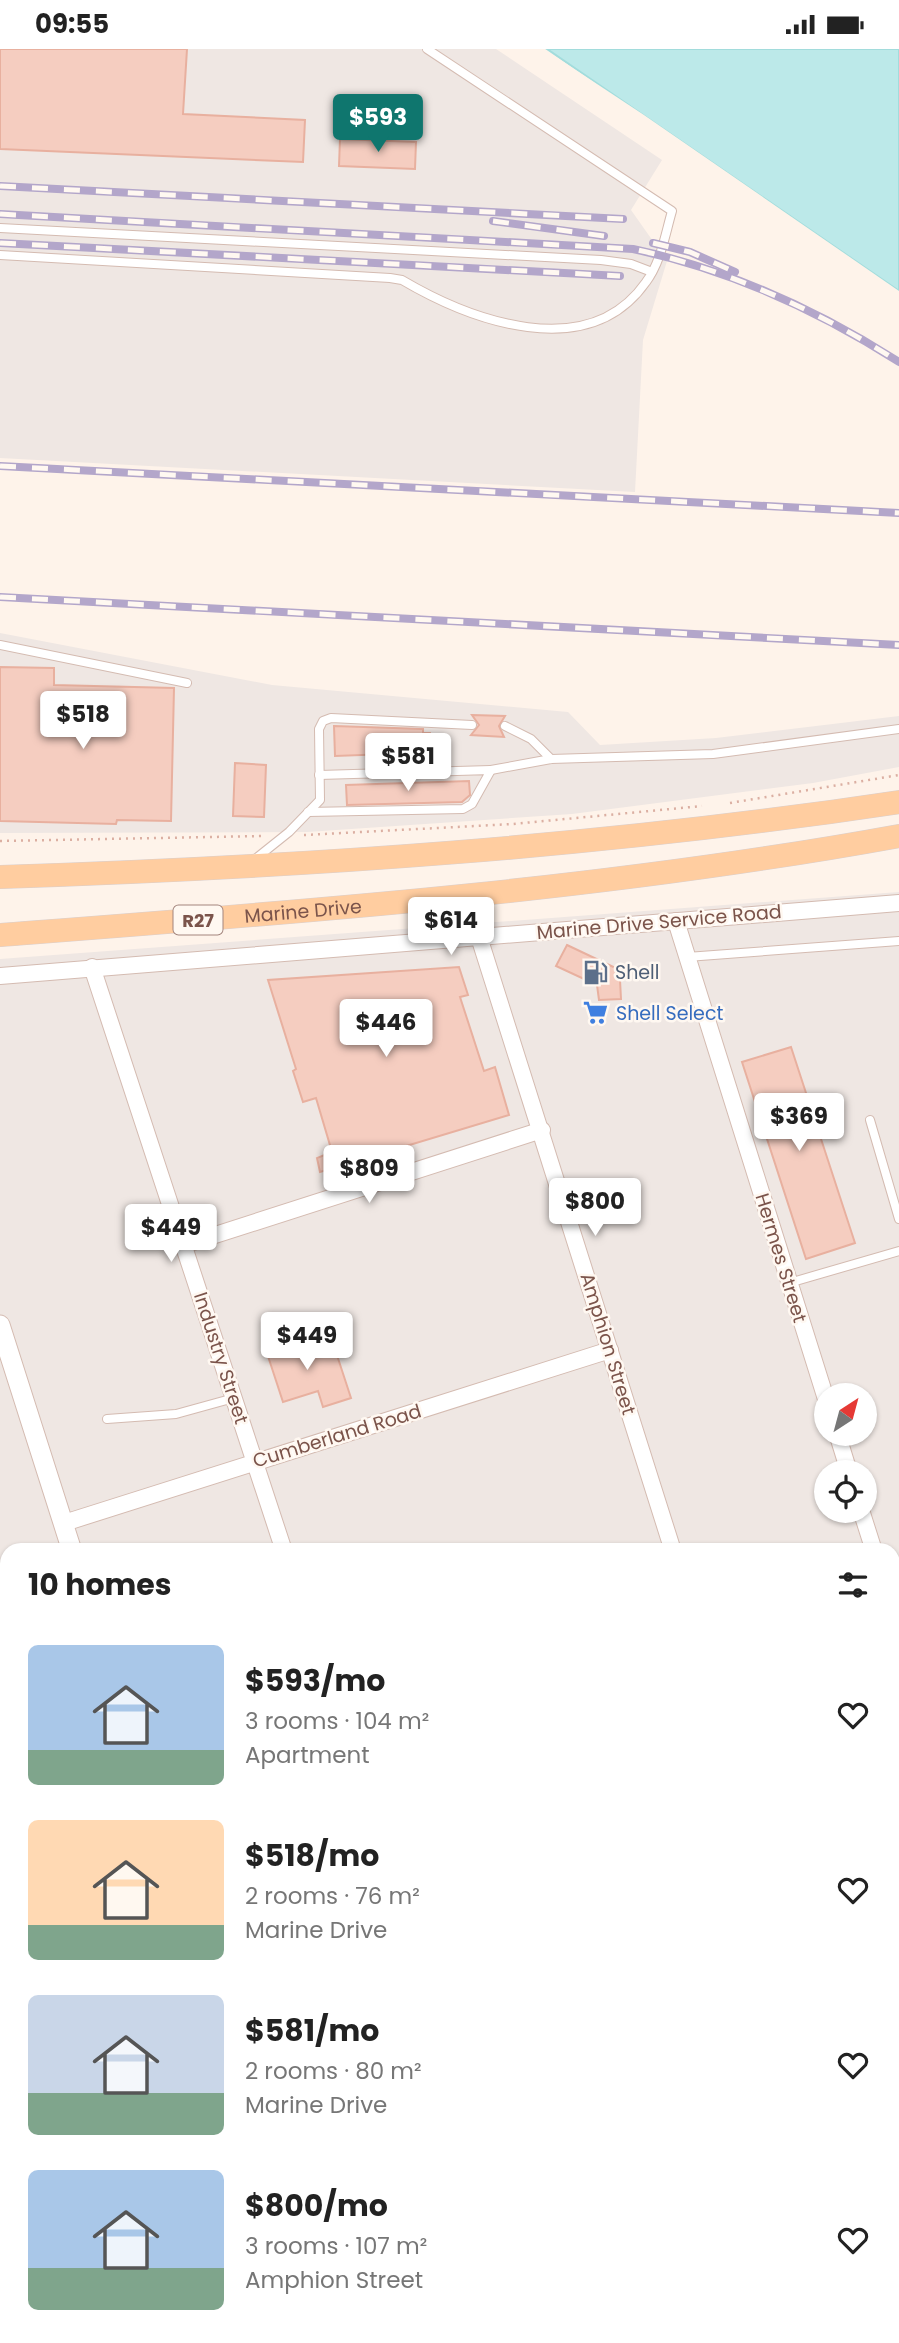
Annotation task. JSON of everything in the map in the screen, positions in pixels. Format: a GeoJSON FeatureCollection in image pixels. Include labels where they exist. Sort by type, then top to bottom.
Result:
{"type":"FeatureCollection","features":[{"type":"Feature","properties":{"kind":"main road"},"geometry":{"type":"LineString","coordinates":[[0,877],[244,869],[665,834],[899,802]]}},
{"type":"Feature","properties":{"kind":"main road","name":"Marine Drive"},"geometry":{"type":"LineString","coordinates":[[0,935],[256,916],[609,879],[715,866],[899,837]]}},
{"type":"Feature","properties":{"kind":"street","name":"Marine Drive Service Road"},"geometry":{"type":"LineString","coordinates":[[0,976],[899,903]]}},
{"type":"Feature","properties":{"kind":"street","name":"Hermes Street"},"geometry":{"type":"LineString","coordinates":[[676,921],[821,1383]]}},
{"type":"Feature","properties":{"kind":"street","name":"Amphion Street"},"geometry":{"type":"LineString","coordinates":[[479,937],[542,1129],[670,1543]]}},
{"type":"Feature","properties":{"kind":"street","name":"Industry Street"},"geometry":{"type":"LineString","coordinates":[[92,967],[281,1543]]}},
{"type":"Feature","properties":{"kind":"street"},"geometry":{"type":"LineString","coordinates":[[184,1245],[542,1129]]}},
{"type":"Feature","properties":{"kind":"street"},"geometry":{"type":"LineString","coordinates":[[0,1325],[70,1543]]}},
{"type":"Feature","properties":{"kind":"street","name":"Cumberland Road"},"geometry":{"type":"LineString","coordinates":[[64,1523],[610,1350]]}},
{"type":"Feature","properties":{"kind":"street"},"geometry":{"type":"LineString","coordinates":[[865,1523],[871,1543]]}},
{"type":"Feature","properties":{"kind":"lane"},"geometry":{"type":"LineString","coordinates":[[0,255],[390,278],[402,280],[476,316],[497,323],[547,328],[574,326],[614,311],[637,293],[652,272],[672,211],[427,49]]}},
{"type":"Feature","properties":{"kind":"lane"},"geometry":{"type":"LineString","coordinates":[[0,228],[601,260],[631,264],[652,272]]}},
{"type":"Feature","properties":{"kind":"lane"},"geometry":{"type":"LineString","coordinates":[[0,645],[187,683]]}},
{"type":"Feature","properties":{"kind":"lane"},"geometry":{"type":"LineString","coordinates":[[244,869],[320,800],[318,729],[323,721],[331,718],[472,725]]}},
{"type":"Feature","properties":{"kind":"lane"},"geometry":{"type":"LineString","coordinates":[[505,726],[531,739],[551,759]]}},
{"type":"Feature","properties":{"kind":"lane"},"geometry":{"type":"LineString","coordinates":[[319,775],[491,770],[551,759],[713,754],[899,729]]}},
{"type":"Feature","properties":{"kind":"lane"},"geometry":{"type":"LineString","coordinates":[[308,812],[464,809],[472,804],[491,770]]}},
{"type":"Feature","properties":{"kind":"lane"},"geometry":{"type":"LineString","coordinates":[[687,957],[899,941]]}},
{"type":"Feature","properties":{"kind":"lane"},"geometry":{"type":"LineString","coordinates":[[870,1120],[899,1219]]}},
{"type":"Feature","properties":{"kind":"lane"},"geometry":{"type":"LineString","coordinates":[[789,1283],[899,1251]]}},
{"type":"Feature","properties":{"kind":"lane"},"geometry":{"type":"LineString","coordinates":[[107,1419],[176,1414],[234,1398]]}},
{"type":"Feature","properties":{"kind":"path"},"geometry":{"type":"LineString","coordinates":[[720,805],[899,775]]}},
{"type":"Feature","properties":{"kind":"path"},"geometry":{"type":"LineString","coordinates":[[0,841],[284,835],[513,824],[706,806]]}},
{"type":"Feature","properties":{"kind":"shaded area"},"geometry":{"type":"Polygon","coordinates":[[[0,49],[496,49],[662,160],[631,210],[667,261],[643,340],[635,492],[0,458],[0,49]]]}},
{"type":"Feature","properties":{"kind":"shaded area"},"geometry":{"type":"Polygon","coordinates":[[[0,633],[272,685],[568,712],[600,745],[716,738],[899,716],[899,767],[813,783],[572,814],[307,832],[0,833],[0,633]]]}},
{"type":"Feature","properties":{"kind":"shaded area"},"geometry":{"type":"Polygon","coordinates":[[[899,892],[899,1543],[0,1543],[0,959],[899,892]]]}},
{"type":"Feature","properties":{"kind":"water"},"geometry":{"type":"Polygon","coordinates":[[[547,49],[899,49],[899,291],[547,49]]]}},
{"type":"Feature","properties":{"kind":"pier"},"geometry":{"type":"Polygon","coordinates":[[[544,49],[899,291],[899,295],[544,49]]]}},
{"type":"Feature","properties":{"kind":"building"},"geometry":{"type":"Polygon","coordinates":[[[0,49],[187,49],[183,114],[305,120],[303,162],[0,149],[0,49]]]}},
{"type":"Feature","properties":{"kind":"building"},"geometry":{"type":"Polygon","coordinates":[[[340,139],[416,142],[415,169],[339,166],[340,139]]]}},
{"type":"Feature","properties":{"kind":"building"},"geometry":{"type":"Polygon","coordinates":[[[0,667],[54,668],[54,685],[174,688],[171,821],[117,820],[116,824],[0,821],[0,667]]]}},
{"type":"Feature","properties":{"kind":"building"},"geometry":{"type":"Polygon","coordinates":[[[472,715],[505,716],[499,726],[504,737],[471,735],[479,725],[472,715]]]}},
{"type":"Feature","properties":{"kind":"building"},"geometry":{"type":"Polygon","coordinates":[[[334,726],[423,729],[423,733],[430,733],[431,752],[422,752],[410,766],[389,754],[335,756],[334,726]]]}},
{"type":"Feature","properties":{"kind":"building"},"geometry":{"type":"Polygon","coordinates":[[[235,763],[266,765],[264,817],[233,816],[235,763]]]}},
{"type":"Feature","properties":{"kind":"building"},"geometry":{"type":"Polygon","coordinates":[[[469,781],[470,795],[462,802],[347,805],[346,785],[469,781]]]}},
{"type":"Feature","properties":{"kind":"building"},"geometry":{"type":"Polygon","coordinates":[[[567,945],[624,972],[620,980],[621,999],[599,1000],[597,985],[556,966],[567,945]]]}},
{"type":"Feature","properties":{"kind":"building"},"geometry":{"type":"Polygon","coordinates":[[[459,967],[468,995],[460,997],[484,1071],[495,1067],[509,1115],[320,1172],[317,1158],[332,1152],[316,1098],[303,1102],[293,1071],[296,1069],[268,980],[459,967]]]}},
{"type":"Feature","properties":{"kind":"building"},"geometry":{"type":"Polygon","coordinates":[[[791,1047],[855,1243],[806,1259],[742,1062],[791,1047]]]}},
{"type":"Feature","properties":{"kind":"building"},"geometry":{"type":"Polygon","coordinates":[[[291,1335],[297,1355],[333,1343],[351,1398],[323,1407],[318,1391],[283,1402],[264,1344],[291,1335]]]}},
{"type":"Feature","properties":{"kind":"railway"},"geometry":{"type":"LineString","coordinates":[[0,186],[623,219]]}},
{"type":"Feature","properties":{"kind":"railway"},"geometry":{"type":"LineString","coordinates":[[0,214],[633,249],[703,268],[771,294],[837,326],[899,362]]}},
{"type":"Feature","properties":{"kind":"railway"},"geometry":{"type":"LineString","coordinates":[[493,221],[604,236]]}},
{"type":"Feature","properties":{"kind":"railway"},"geometry":{"type":"LineString","coordinates":[[0,243],[620,276]]}},
{"type":"Feature","properties":{"kind":"railway"},"geometry":{"type":"LineString","coordinates":[[653,243],[690,252],[735,272]]}},
{"type":"Feature","properties":{"kind":"railway"},"geometry":{"type":"LineString","coordinates":[[0,466],[899,513]]}},
{"type":"Feature","properties":{"kind":"railway"},"geometry":{"type":"LineString","coordinates":[[0,597],[899,645]]}},
{"type":"Feature","properties":{"kind":"place","name":"Shell"},"geometry":{"type":"Point","coordinates":[595,972]}},
{"type":"Feature","properties":{"kind":"place","name":"Shell Select"},"geometry":{"type":"Point","coordinates":[596,1013]}}]}
